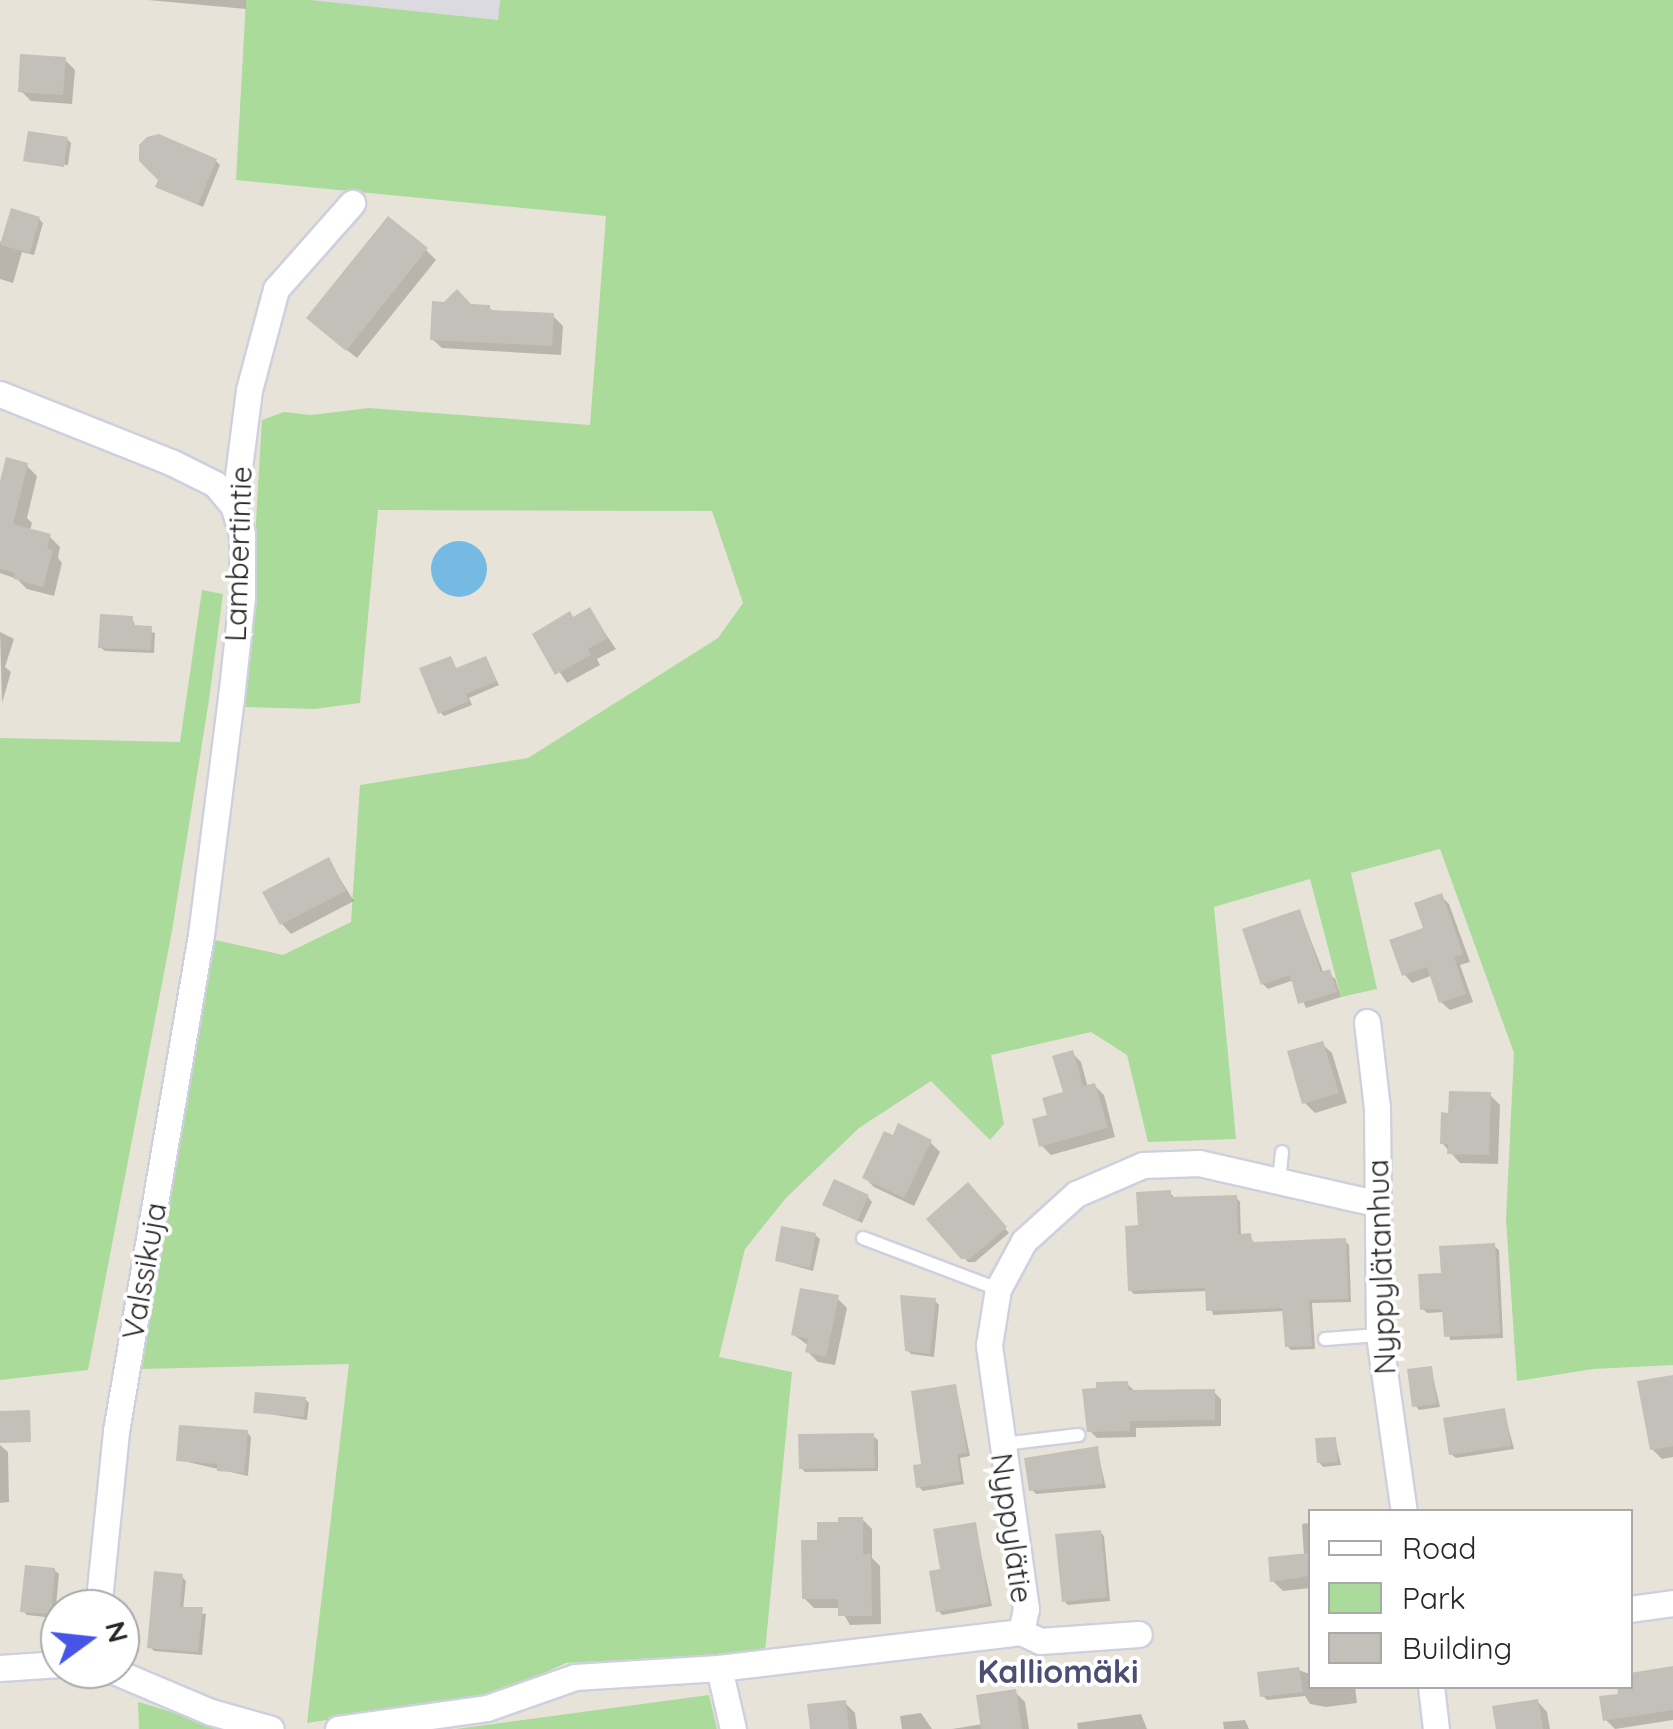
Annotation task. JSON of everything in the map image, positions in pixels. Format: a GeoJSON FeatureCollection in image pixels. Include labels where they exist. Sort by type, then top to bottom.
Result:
{"type":"FeatureCollection","features":[{"type":"Feature","properties":{"kind":"street","name":"Lambertintie"},"geometry":{"type":"LineString","coordinates":[[201,935],[242,597],[242,534],[234,506],[249,390],[276,289],[352,203]]}},
{"type":"Feature","properties":{"kind":"street"},"geometry":{"type":"LineString","coordinates":[[0,394],[171,462],[215,484],[234,506]]}},
{"type":"Feature","properties":{"kind":"street","name":"Valssikuja"},"geometry":{"type":"LineString","coordinates":[[100,1589],[116,1431],[201,935]]}},
{"type":"Feature","properties":{"kind":"street","name":"Nyppylätanhua"},"geometry":{"type":"LineString","coordinates":[[1367,1022],[1377,1108],[1379,1335],[1404,1509]]}},
{"type":"Feature","properties":{"kind":"street","name":"Nyppylätie"},"geometry":{"type":"LineString","coordinates":[[338,1729],[488,1708],[576,1677],[719,1668],[1021,1632],[1026,1610],[989,1345],[998,1289],[1016,1251],[1041,1221],[1096,1182],[1143,1165],[1199,1162],[1375,1203]]}},
{"type":"Feature","properties":{"kind":"street"},"geometry":{"type":"LineString","coordinates":[[1633,1609],[1673,1603]]}},
{"type":"Feature","properties":{"kind":"street"},"geometry":{"type":"LineString","coordinates":[[1021,1632],[1040,1641],[1139,1634]]}},
{"type":"Feature","properties":{"kind":"street"},"geometry":{"type":"LineString","coordinates":[[0,1668],[40,1665]]}},
{"type":"Feature","properties":{"kind":"street"},"geometry":{"type":"LineString","coordinates":[[719,1668],[733,1729]]}},
{"type":"Feature","properties":{"kind":"street"},"geometry":{"type":"LineString","coordinates":[[140,1682],[211,1712],[271,1729]]}},
{"type":"Feature","properties":{"kind":"street"},"geometry":{"type":"LineString","coordinates":[[1431,1689],[1436,1729]]}},
{"type":"Feature","properties":{"kind":"lane"},"geometry":{"type":"LineString","coordinates":[[1278,1180],[1282,1152]]}},
{"type":"Feature","properties":{"kind":"lane"},"geometry":{"type":"LineString","coordinates":[[863,1238],[998,1289]]}},
{"type":"Feature","properties":{"kind":"lane"},"geometry":{"type":"LineString","coordinates":[[1325,1339],[1379,1335]]}},
{"type":"Feature","properties":{"kind":"lane"},"geometry":{"type":"LineString","coordinates":[[1000,1444],[1078,1435]]}},
{"type":"Feature","properties":{"kind":"shaded area"},"geometry":{"type":"Polygon","coordinates":[[[310,0],[500,0],[498,20],[310,0]]]}},
{"type":"Feature","properties":{"kind":"green space"},"geometry":{"type":"Polygon","coordinates":[[[246,0],[310,0],[498,20],[500,0],[1673,0],[1673,1365],[1593,1369],[1517,1381],[1506,1219],[1514,1053],[1440,849],[1351,873],[1377,989],[1341,997],[1310,879],[1214,907],[1236,1139],[1148,1142],[1127,1055],[1091,1032],[991,1055],[1004,1124],[990,1140],[931,1081],[859,1128],[786,1198],[745,1249],[719,1357],[792,1372],[765,1652],[566,1663],[497,1694],[307,1723],[349,1364],[140,1369],[215,940],[283,955],[351,922],[360,785],[528,758],[718,638],[743,603],[712,511],[378,510],[360,703],[314,709],[245,707],[262,420],[284,412],[311,415],[369,408],[590,425],[606,216],[236,180],[246,0]]]}},
{"type":"Feature","properties":{"kind":"green space"},"geometry":{"type":"Polygon","coordinates":[[[202,590],[223,594],[209,700],[172,931],[88,1370],[0,1380],[0,738],[180,742],[202,590]]]}},
{"type":"Feature","properties":{"kind":"green space"},"geometry":{"type":"Polygon","coordinates":[[[709,1695],[717,1729],[456,1729],[709,1695]]]}},
{"type":"Feature","properties":{"kind":"green space"},"geometry":{"type":"Polygon","coordinates":[[[138,1702],[230,1729],[139,1729],[138,1702]]]}},
{"type":"Feature","properties":{"kind":"water"},"geometry":{"type":"Polygon","coordinates":[[[459,541],[479,549],[487,569],[479,589],[459,597],[439,589],[431,569],[439,549],[459,541]]]}},
{"type":"Feature","properties":{"kind":"building"},"geometry":{"type":"Polygon","coordinates":[[[20,54],[66,57],[63,95],[18,92],[20,54]]]}},
{"type":"Feature","properties":{"kind":"building"},"geometry":{"type":"Polygon","coordinates":[[[28,131],[68,137],[64,167],[23,161],[28,131]]]}},
{"type":"Feature","properties":{"kind":"building"},"geometry":{"type":"Polygon","coordinates":[[[159,134],[217,159],[198,205],[155,187],[158,180],[139,161],[139,145],[147,137],[159,134]]]}},
{"type":"Feature","properties":{"kind":"building"},"geometry":{"type":"Polygon","coordinates":[[[11,208],[40,217],[30,253],[0,245],[11,208]]]}},
{"type":"Feature","properties":{"kind":"building"},"geometry":{"type":"Polygon","coordinates":[[[388,216],[428,248],[346,351],[306,318],[388,216]]]}},
{"type":"Feature","properties":{"kind":"building"},"geometry":{"type":"Polygon","coordinates":[[[457,289],[471,304],[490,305],[490,310],[554,313],[552,346],[430,340],[432,301],[444,302],[457,289]]]}},
{"type":"Feature","properties":{"kind":"building"},"geometry":{"type":"Polygon","coordinates":[[[6,457],[28,463],[13,524],[51,534],[47,548],[53,550],[43,587],[14,579],[15,573],[0,569],[0,481],[6,457]]]}},
{"type":"Feature","properties":{"kind":"building"},"geometry":{"type":"Polygon","coordinates":[[[590,607],[608,638],[588,649],[591,655],[555,675],[532,634],[570,611],[573,617],[590,607]]]}},
{"type":"Feature","properties":{"kind":"building"},"geometry":{"type":"Polygon","coordinates":[[[100,614],[133,616],[133,625],[152,626],[151,650],[98,648],[100,614]]]}},
{"type":"Feature","properties":{"kind":"building"},"geometry":{"type":"Polygon","coordinates":[[[451,656],[456,668],[486,656],[497,681],[466,694],[469,701],[438,714],[419,668],[451,656]]]}},
{"type":"Feature","properties":{"kind":"building"},"geometry":{"type":"Polygon","coordinates":[[[329,857],[346,891],[280,925],[262,892],[329,857]]]}},
{"type":"Feature","properties":{"kind":"building"},"geometry":{"type":"Polygon","coordinates":[[[1442,893],[1463,954],[1454,957],[1466,994],[1439,1003],[1427,967],[1402,976],[1389,940],[1423,928],[1414,903],[1442,893]]]}},
{"type":"Feature","properties":{"kind":"building"},"geometry":{"type":"Polygon","coordinates":[[[1300,909],[1321,972],[1330,969],[1337,992],[1298,1004],[1290,975],[1261,985],[1242,929],[1300,909]]]}},
{"type":"Feature","properties":{"kind":"building"},"geometry":{"type":"Polygon","coordinates":[[[1323,1041],[1339,1093],[1302,1104],[1287,1051],[1323,1041]]]}},
{"type":"Feature","properties":{"kind":"building"},"geometry":{"type":"Polygon","coordinates":[[[1073,1050],[1083,1086],[1095,1083],[1108,1128],[1039,1147],[1032,1119],[1047,1115],[1042,1098],[1063,1092],[1052,1056],[1073,1050]]]}},
{"type":"Feature","properties":{"kind":"building"},"geometry":{"type":"Polygon","coordinates":[[[1449,1091],[1491,1092],[1489,1155],[1447,1154],[1448,1144],[1440,1144],[1441,1112],[1448,1113],[1449,1091]]]}},
{"type":"Feature","properties":{"kind":"building"},"geometry":{"type":"Polygon","coordinates":[[[898,1123],[932,1140],[904,1198],[862,1178],[884,1131],[893,1135],[898,1123]]]}},
{"type":"Feature","properties":{"kind":"building"},"geometry":{"type":"Polygon","coordinates":[[[834,1179],[869,1195],[857,1221],[822,1205],[834,1179]]]}},
{"type":"Feature","properties":{"kind":"building"},"geometry":{"type":"Polygon","coordinates":[[[968,1182],[1007,1227],[970,1259],[961,1259],[926,1219],[968,1182]]]}},
{"type":"Feature","properties":{"kind":"building"},"geometry":{"type":"Polygon","coordinates":[[[1171,1190],[1171,1197],[1237,1195],[1238,1234],[1251,1233],[1252,1242],[1346,1238],[1348,1299],[1309,1300],[1312,1346],[1285,1347],[1282,1308],[1206,1311],[1205,1288],[1128,1291],[1125,1226],[1138,1225],[1136,1192],[1171,1190]]]}},
{"type":"Feature","properties":{"kind":"building"},"geometry":{"type":"Polygon","coordinates":[[[781,1226],[816,1233],[810,1268],[775,1261],[781,1226]]]}},
{"type":"Feature","properties":{"kind":"building"},"geometry":{"type":"Polygon","coordinates":[[[1495,1243],[1500,1334],[1444,1337],[1442,1309],[1420,1310],[1418,1274],[1441,1273],[1439,1246],[1495,1243]]]}},
{"type":"Feature","properties":{"kind":"building"},"geometry":{"type":"Polygon","coordinates":[[[800,1288],[839,1295],[826,1357],[805,1352],[808,1339],[791,1335],[800,1288]]]}},
{"type":"Feature","properties":{"kind":"building"},"geometry":{"type":"Polygon","coordinates":[[[900,1295],[936,1298],[930,1354],[905,1351],[900,1295]]]}},
{"type":"Feature","properties":{"kind":"building"},"geometry":{"type":"Polygon","coordinates":[[[1432,1366],[1437,1404],[1412,1407],[1407,1369],[1432,1366]]]}},
{"type":"Feature","properties":{"kind":"building"},"geometry":{"type":"Polygon","coordinates":[[[1673,1375],[1673,1446],[1650,1450],[1637,1381],[1673,1375]]]}},
{"type":"Feature","properties":{"kind":"building"},"geometry":{"type":"Polygon","coordinates":[[[1128,1381],[1129,1390],[1215,1389],[1215,1420],[1130,1421],[1130,1431],[1087,1432],[1082,1389],[1096,1388],[1096,1382],[1128,1381]]]}},
{"type":"Feature","properties":{"kind":"building"},"geometry":{"type":"Polygon","coordinates":[[[956,1384],[967,1453],[957,1454],[961,1481],[916,1488],[913,1465],[921,1464],[911,1391],[956,1384]]]}},
{"type":"Feature","properties":{"kind":"building"},"geometry":{"type":"Polygon","coordinates":[[[255,1392],[306,1397],[304,1417],[253,1413],[255,1392]]]}},
{"type":"Feature","properties":{"kind":"building"},"geometry":{"type":"Polygon","coordinates":[[[1505,1408],[1511,1446],[1449,1455],[1443,1418],[1505,1408]]]}},
{"type":"Feature","properties":{"kind":"building"},"geometry":{"type":"Polygon","coordinates":[[[30,1410],[31,1442],[0,1443],[0,1411],[30,1410]]]}},
{"type":"Feature","properties":{"kind":"building"},"geometry":{"type":"Polygon","coordinates":[[[179,1425],[248,1430],[244,1473],[217,1471],[217,1464],[176,1461],[179,1425]]]}},
{"type":"Feature","properties":{"kind":"building"},"geometry":{"type":"Polygon","coordinates":[[[874,1433],[875,1468],[799,1469],[798,1434],[874,1433]]]}},
{"type":"Feature","properties":{"kind":"building"},"geometry":{"type":"Polygon","coordinates":[[[1336,1437],[1338,1462],[1317,1463],[1315,1438],[1336,1437]]]}},
{"type":"Feature","properties":{"kind":"building"},"geometry":{"type":"Polygon","coordinates":[[[1098,1446],[1103,1484],[1029,1491],[1024,1458],[1098,1446]]]}},
{"type":"Feature","properties":{"kind":"building"},"geometry":{"type":"Polygon","coordinates":[[[838,1517],[863,1517],[863,1554],[871,1554],[872,1616],[838,1616],[838,1599],[802,1599],[801,1540],[817,1540],[817,1522],[838,1522],[838,1517]]]}},
{"type":"Feature","properties":{"kind":"building"},"geometry":{"type":"Polygon","coordinates":[[[976,1522],[989,1603],[936,1612],[929,1571],[940,1569],[933,1529],[976,1522]]]}},
{"type":"Feature","properties":{"kind":"building"},"geometry":{"type":"Polygon","coordinates":[[[1101,1530],[1107,1597],[1062,1602],[1055,1534],[1101,1530]]]}},
{"type":"Feature","properties":{"kind":"building"},"geometry":{"type":"Polygon","coordinates":[[[1308,1553],[1308,1576],[1270,1582],[1268,1557],[1308,1553]]]}},
{"type":"Feature","properties":{"kind":"building"},"geometry":{"type":"Polygon","coordinates":[[[25,1565],[55,1568],[53,1589],[40,1589],[40,1613],[20,1612],[25,1565]]]}},
{"type":"Feature","properties":{"kind":"building"},"geometry":{"type":"Polygon","coordinates":[[[154,1571],[183,1574],[180,1607],[203,1607],[198,1652],[147,1648],[154,1571]]]}},
{"type":"Feature","properties":{"kind":"building"},"geometry":{"type":"Polygon","coordinates":[[[1673,1666],[1673,1710],[1603,1721],[1599,1696],[1618,1694],[1617,1689],[1633,1689],[1633,1673],[1673,1666]]]}},
{"type":"Feature","properties":{"kind":"building"},"geometry":{"type":"Polygon","coordinates":[[[1299,1667],[1303,1692],[1260,1697],[1257,1672],[1299,1667]]]}},
{"type":"Feature","properties":{"kind":"building"},"geometry":{"type":"Polygon","coordinates":[[[1016,1689],[1022,1729],[981,1729],[976,1695],[1016,1689]]]}},
{"type":"Feature","properties":{"kind":"building"},"geometry":{"type":"Polygon","coordinates":[[[1538,1699],[1543,1729],[1496,1729],[1492,1706],[1538,1699]]]}},
{"type":"Feature","properties":{"kind":"building"},"geometry":{"type":"Polygon","coordinates":[[[846,1700],[849,1729],[810,1729],[807,1704],[846,1700]]]}},
{"type":"Feature","properties":{"kind":"district","name":"Kalliomäki"},"geometry":{"type":"Point","coordinates":[1058,1671]}}]}
